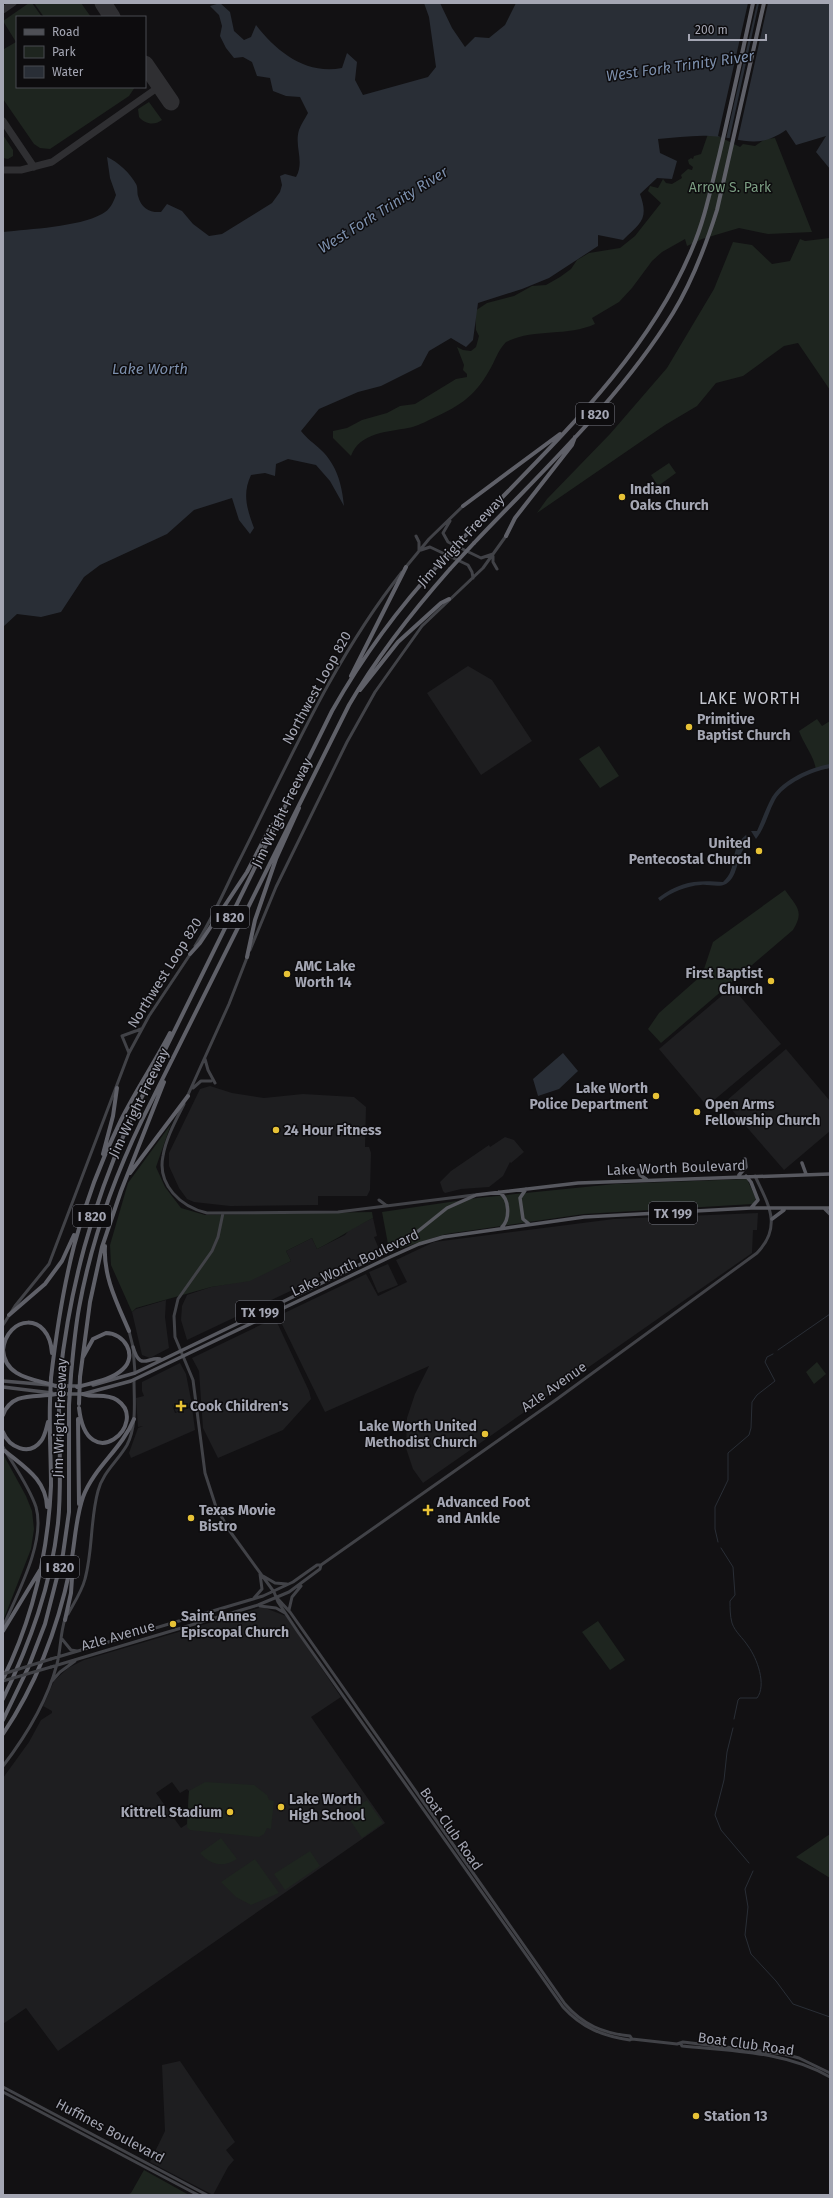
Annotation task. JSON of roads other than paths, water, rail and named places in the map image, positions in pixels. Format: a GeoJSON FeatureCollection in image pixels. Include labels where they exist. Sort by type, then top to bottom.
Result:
{"type":"FeatureCollection","features":[{"type":"Feature","properties":{"kind":"highway","name":"Jim Wright Freeway"},"geometry":{"type":"LineString","coordinates":[[3,1699],[36,1624],[52,1562],[60,1498],[60,1376],[72,1294],[84,1242],[94,1210],[128,1125],[332,711],[350,680],[386,628],[440,563],[621,368],[654,323],[684,265],[700,229],[710,194],[753,3]]}},
{"type":"Feature","properties":{"kind":"highway","name":"Jim Wright Freeway"},"geometry":{"type":"LineString","coordinates":[[3,1720],[28,1668],[45,1624],[63,1554],[69,1512],[69,1405],[79,1309],[101,1218],[127,1150],[300,801],[355,694],[400,627],[450,569],[575,436],[642,360],[674,312],[694,270],[717,210],[764,3]]}},
{"type":"Feature","properties":{"kind":"highway"},"geometry":{"type":"LineString","coordinates":[[463,506],[562,433]]}},
{"type":"Feature","properties":{"kind":"highway"},"geometry":{"type":"LineString","coordinates":[[506,536],[515,518],[572,445],[575,436]]}},
{"type":"Feature","properties":{"kind":"highway"},"geometry":{"type":"LineString","coordinates":[[350,680],[354,668],[374,632],[406,567]]}},
{"type":"Feature","properties":{"kind":"highway"},"geometry":{"type":"LineString","coordinates":[[355,694],[364,686],[398,642],[441,603],[449,599]]}},
{"type":"Feature","properties":{"kind":"highway"},"geometry":{"type":"LineString","coordinates":[[247,957],[246,954],[259,906],[276,859],[298,813],[300,801]]}},
{"type":"Feature","properties":{"kind":"highway"},"geometry":{"type":"LineString","coordinates":[[190,954],[208,931],[252,864],[271,826],[277,822]]}},
{"type":"Feature","properties":{"kind":"highway"},"geometry":{"type":"LineString","coordinates":[[99,1169],[128,1107],[153,1066],[180,1015],[183,1013]]}},
{"type":"Feature","properties":{"kind":"highway"},"geometry":{"type":"LineString","coordinates":[[3,1734],[22,1703],[47,1649],[62,1601],[74,1547],[80,1507],[80,1377],[90,1302],[106,1237],[127,1176],[146,1132],[165,1076]]}},
{"type":"Feature","properties":{"kind":"highway"},"geometry":{"type":"LineString","coordinates":[[8,1315],[45,1284],[62,1260],[76,1232],[99,1169],[112,1123],[117,1088]]}},
{"type":"Feature","properties":{"kind":"highway"},"geometry":{"type":"LineString","coordinates":[[127,1176],[188,1095]]}},
{"type":"Feature","properties":{"kind":"highway"},"geometry":{"type":"LineString","coordinates":[[739,1176],[746,1168],[745,1159]]}},
{"type":"Feature","properties":{"kind":"highway"},"geometry":{"type":"LineString","coordinates":[[802,1163],[806,1174]]}},
{"type":"Feature","properties":{"kind":"highway"},"geometry":{"type":"LineString","coordinates":[[638,1170],[640,1175],[647,1180]]}},
{"type":"Feature","properties":{"kind":"highway","name":"Lake Worth Boulevard"},"geometry":{"type":"LineString","coordinates":[[56,1386],[77,1386],[101,1383],[134,1372],[397,1247],[447,1208],[476,1195],[578,1183],[739,1176],[830,1174]]}},
{"type":"Feature","properties":{"kind":"highway"},"geometry":{"type":"LineString","coordinates":[[746,1176],[751,1182],[758,1200],[751,1208]]}},
{"type":"Feature","properties":{"kind":"highway"},"geometry":{"type":"LineString","coordinates":[[526,1189],[520,1198],[523,1219],[529,1224]]}},
{"type":"Feature","properties":{"kind":"highway"},"geometry":{"type":"LineString","coordinates":[[499,1192],[505,1198],[508,1217],[501,1228]]}},
{"type":"Feature","properties":{"kind":"highway","name":"Lake Worth Boulevard"},"geometry":{"type":"LineString","coordinates":[[56,1394],[83,1394],[107,1389],[134,1380],[419,1244],[443,1237],[529,1224],[608,1215],[751,1208],[830,1208]]}},
{"type":"Feature","properties":{"kind":"highway"},"geometry":{"type":"LineString","coordinates":[[772,1219],[778,1213],[787,1208]]}},
{"type":"Feature","properties":{"kind":"highway"},"geometry":{"type":"LineString","coordinates":[[824,1208],[830,1214]]}},
{"type":"Feature","properties":{"kind":"highway"},"geometry":{"type":"LineString","coordinates":[[3,1680],[27,1621],[42,1566],[49,1518],[49,1414],[51,1378],[59,1312],[76,1232]]}},
{"type":"Feature","properties":{"kind":"highway"},"geometry":{"type":"LineString","coordinates":[[106,1237],[104,1260],[107,1274],[129,1331]]}},
{"type":"Feature","properties":{"kind":"highway"},"geometry":{"type":"LineString","coordinates":[[310,1295],[313,1287]]}},
{"type":"Feature","properties":{"kind":"highway"},"geometry":{"type":"LineString","coordinates":[[302,1299],[307,1290]]}},
{"type":"Feature","properties":{"kind":"highway"},"geometry":{"type":"LineString","coordinates":[[52,1371],[50,1340],[45,1330],[40,1326],[28,1323],[18,1326],[7,1336],[3,1350],[7,1364],[17,1374],[56,1386]]}},
{"type":"Feature","properties":{"kind":"highway"},"geometry":{"type":"LineString","coordinates":[[77,1386],[101,1380],[122,1370],[129,1358],[128,1347],[124,1340],[115,1334],[101,1334],[90,1343],[82,1360]]}},
{"type":"Feature","properties":{"kind":"highway"},"geometry":{"type":"LineString","coordinates":[[132,1347],[136,1356],[142,1361],[162,1359]]}},
{"type":"Feature","properties":{"kind":"highway"},"geometry":{"type":"LineString","coordinates":[[3,1416],[7,1406],[20,1397],[56,1394]]}},
{"type":"Feature","properties":{"kind":"highway"},"geometry":{"type":"LineString","coordinates":[[79,1406],[82,1428],[88,1436],[95,1441],[110,1441],[118,1437],[124,1430],[126,1414],[119,1401],[110,1396],[83,1394]]}},
{"type":"Feature","properties":{"kind":"highway"},"geometry":{"type":"LineString","coordinates":[[3,1432],[14,1447],[25,1449],[37,1446],[43,1438],[49,1414]]}},
{"type":"Feature","properties":{"kind":"highway"},"geometry":{"type":"LineString","coordinates":[[80,1507],[94,1476],[128,1434],[134,1419]]}},
{"type":"Feature","properties":{"kind":"highway"},"geometry":{"type":"LineString","coordinates":[[4,1449],[38,1480],[47,1498],[49,1518]]}},
{"type":"Feature","properties":{"kind":"highway"},"geometry":{"type":"LineString","coordinates":[[65,1620],[72,1584],[74,1547]]}},
{"type":"Feature","properties":{"kind":"highway"},"geometry":{"type":"LineString","coordinates":[[3,1631],[42,1566]]}},
{"type":"Feature","properties":{"kind":"main road","name":"Northwest Loop 820"},"geometry":{"type":"LineString","coordinates":[[3,1325],[8,1315],[49,1264],[129,1053],[142,1028],[215,913],[312,715],[351,646],[386,592],[419,551],[463,506]]}},
{"type":"Feature","properties":{"kind":"main road"},"geometry":{"type":"LineString","coordinates":[[450,519],[443,533],[448,542],[481,558],[494,554]]}},
{"type":"Feature","properties":{"kind":"main road"},"geometry":{"type":"LineString","coordinates":[[416,536],[419,542],[419,551],[430,548],[468,565],[472,572],[472,578]]}},
{"type":"Feature","properties":{"kind":"main road"},"geometry":{"type":"LineString","coordinates":[[188,1095],[205,1059],[276,887],[359,718],[406,646],[422,626],[472,578],[494,554],[506,536]]}},
{"type":"Feature","properties":{"kind":"main road"},"geometry":{"type":"LineString","coordinates":[[494,554],[493,562],[497,569]]}},
{"type":"Feature","properties":{"kind":"main road"},"geometry":{"type":"LineString","coordinates":[[129,1053],[122,1036],[134,1033],[142,1028]]}},
{"type":"Feature","properties":{"kind":"main road"},"geometry":{"type":"LineString","coordinates":[[205,1059],[208,1070],[216,1083]]}},
{"type":"Feature","properties":{"kind":"main road"},"geometry":{"type":"LineString","coordinates":[[188,1095],[197,1084],[211,1081]]}},
{"type":"Feature","properties":{"kind":"main road","name":"Lake Worth Boulevard"},"geometry":{"type":"LineString","coordinates":[[188,1095],[165,1146],[162,1157],[164,1178],[174,1196],[194,1210],[223,1213],[322,1214],[476,1195]]}},
{"type":"Feature","properties":{"kind":"main road","name":"Azle Avenue"},"geometry":{"type":"LineString","coordinates":[[3,1674],[252,1600],[274,1592],[317,1565],[321,1565],[557,1400],[757,1253],[769,1238],[772,1219],[769,1208],[755,1176]]}},
{"type":"Feature","properties":{"kind":"main road"},"geometry":{"type":"LineString","coordinates":[[379,1200],[388,1206]]}},
{"type":"Feature","properties":{"kind":"main road","name":"Boat Club Road"},"geometry":{"type":"LineString","coordinates":[[223,1213],[218,1237],[212,1251],[183,1290],[177,1303],[174,1327],[183,1356],[193,1380],[205,1473],[212,1496],[227,1527],[571,2011],[593,2027],[632,2039],[781,2058],[809,2066],[830,2077]]}},
{"type":"Feature","properties":{"kind":"main road"},"geometry":{"type":"LineString","coordinates":[[129,1331],[134,1372]]}},
{"type":"Feature","properties":{"kind":"main road"},"geometry":{"type":"LineString","coordinates":[[3,1766],[30,1729],[51,1683],[59,1657],[65,1620],[86,1577],[99,1486],[106,1473],[126,1446],[132,1431],[134,1419],[134,1380]]}},
{"type":"Feature","properties":{"kind":"main road","name":"Lake Worth Boulevard"},"geometry":{"type":"LineString","coordinates":[[3,1381],[56,1386]]}},
{"type":"Feature","properties":{"kind":"main road","name":"Lake Worth Boulevard"},"geometry":{"type":"LineString","coordinates":[[3,1388],[56,1394]]}},
{"type":"Feature","properties":{"kind":"main road"},"geometry":{"type":"LineString","coordinates":[[3,1627],[34,1552],[38,1532],[38,1517],[33,1501],[4,1449]]}},
{"type":"Feature","properties":{"kind":"main road","name":"Azle Avenue"},"geometry":{"type":"LineString","coordinates":[[3,1680],[191,1627],[258,1605],[277,1598],[310,1578],[320,1569],[321,1565]]}},
{"type":"Feature","properties":{"kind":"main road"},"geometry":{"type":"LineString","coordinates":[[259,1572],[275,1583],[288,1584]]}},
{"type":"Feature","properties":{"kind":"main road"},"geometry":{"type":"LineString","coordinates":[[252,1600],[262,1589],[259,1572]]}},
{"type":"Feature","properties":{"kind":"main road"},"geometry":{"type":"LineString","coordinates":[[258,1605],[276,1608],[288,1613],[292,1597],[310,1578]]}},
{"type":"Feature","properties":{"kind":"main road"},"geometry":{"type":"LineString","coordinates":[[207,1613],[209,1621]]}},
{"type":"Feature","properties":{"kind":"main road","name":"Boat Club Road"},"geometry":{"type":"LineString","coordinates":[[288,1613],[459,1860],[568,2013],[585,2026],[602,2034],[626,2040],[632,2039]]}},
{"type":"Feature","properties":{"kind":"main road"},"geometry":{"type":"LineString","coordinates":[[188,1619],[191,1627]]}},
{"type":"Feature","properties":{"kind":"main road"},"geometry":{"type":"LineString","coordinates":[[61,1639],[71,1650],[79,1651]]}},
{"type":"Feature","properties":{"kind":"main road"},"geometry":{"type":"LineString","coordinates":[[51,1683],[60,1672],[78,1659]]}},
{"type":"Feature","properties":{"kind":"main road"},"geometry":{"type":"LineString","coordinates":[[459,1860],[484,1892],[487,1892]]}},
{"type":"Feature","properties":{"kind":"main road","name":"Boat Club Road"},"geometry":{"type":"LineString","coordinates":[[680,2044],[683,2042],[784,2054],[799,2058],[830,2073]]}},
{"type":"Feature","properties":{"kind":"main road","name":"Huffines Boulevard"},"geometry":{"type":"LineString","coordinates":[[3,2086],[207,2195]]}},
{"type":"Feature","properties":{"kind":"main road","name":"Huffines Boulevard"},"geometry":{"type":"LineString","coordinates":[[3,2092],[198,2195]]}},
{"type":"Feature","properties":{"kind":"water","name":"Lake Worth"},"geometry":{"type":"Polygon","coordinates":[[[220,3],[230,12],[234,31],[244,40],[251,37],[256,25],[273,44],[293,59],[305,65],[316,68],[342,68],[347,53],[357,62],[355,80],[363,95],[428,77],[436,67],[429,17],[424,3],[440,3],[452,28],[465,47],[475,37],[489,38],[505,25],[516,3],[830,3],[830,169],[816,152],[826,136],[796,145],[786,130],[766,140],[757,141],[704,136],[658,139],[660,153],[677,161],[672,179],[657,178],[640,194],[644,209],[642,220],[639,225],[623,240],[598,235],[598,246],[549,278],[522,289],[478,303],[473,340],[466,347],[451,338],[429,351],[421,366],[381,386],[358,392],[319,409],[301,431],[331,462],[338,476],[344,506],[330,481],[316,465],[288,459],[276,464],[275,476],[265,473],[251,475],[248,482],[246,495],[246,502],[254,528],[250,534],[239,520],[232,498],[194,510],[167,534],[100,565],[84,577],[61,612],[41,617],[17,614],[3,627],[3,232],[67,225],[92,218],[105,212],[111,206],[116,195],[110,178],[107,157],[119,165],[134,180],[137,185],[139,200],[146,209],[153,212],[161,212],[167,204],[182,211],[193,224],[209,236],[222,234],[272,203],[280,192],[282,185],[280,176],[285,174],[296,177],[299,171],[300,160],[298,136],[300,128],[308,113],[300,97],[286,96],[273,91],[270,78],[257,76],[252,62],[243,57],[234,58],[226,48],[220,36],[222,26],[219,15],[210,6],[220,3]]]}},
{"type":"Feature","properties":{"kind":"water"},"geometry":{"type":"Polygon","coordinates":[[[830,764],[830,768],[815,772],[799,779],[779,794],[762,830],[756,839],[751,831],[757,831],[772,797],[777,791],[798,775],[814,768],[830,764]]]}},
{"type":"Feature","properties":{"kind":"water"},"geometry":{"type":"Polygon","coordinates":[[[746,835],[750,842],[742,852],[734,876],[726,884],[720,886],[704,885],[685,888],[674,892],[660,901],[658,898],[666,892],[682,885],[705,881],[723,882],[731,871],[737,846],[740,840],[746,835]]]}},
{"type":"Feature","properties":{"kind":"water"},"geometry":{"type":"Polygon","coordinates":[[[563,1053],[578,1071],[559,1089],[538,1096],[533,1079],[563,1053]]]}},
{"type":"Feature","properties":{"kind":"waterway"},"geometry":{"type":"LineString","coordinates":[[778,1350],[830,1314]]}},
{"type":"Feature","properties":{"kind":"waterway"},"geometry":{"type":"LineString","coordinates":[[718,1542],[715,1529],[715,1507],[728,1480],[728,1453],[749,1435],[751,1428],[752,1402],[757,1395],[775,1381],[765,1362],[767,1357],[773,1354]]}},
{"type":"Feature","properties":{"kind":"waterway"},"geometry":{"type":"LineString","coordinates":[[721,1548],[733,1567],[735,1595],[730,1601],[730,1615],[732,1623],[755,1657],[761,1679],[760,1693],[757,1698],[740,1698],[738,1700],[734,1719]]}},
{"type":"Feature","properties":{"kind":"waterway"},"geometry":{"type":"LineString","coordinates":[[733,1728],[727,1752],[724,1780],[715,1815],[721,1830],[749,1863]]}},
{"type":"Feature","properties":{"kind":"waterway"},"geometry":{"type":"LineString","coordinates":[[753,1871],[745,1889],[748,1907],[745,1935],[751,1954],[776,1981],[793,2004],[830,2017]]}},
{"type":"Feature","properties":{"kind":"place","name":"Indian Oaks Church"},"geometry":{"type":"Point","coordinates":[622,497]}},
{"type":"Feature","properties":{"kind":"place","name":"Primitive Baptist Church"},"geometry":{"type":"Point","coordinates":[689,727]}},
{"type":"Feature","properties":{"kind":"place","name":"United Pentecostal Church"},"geometry":{"type":"Point","coordinates":[759,851]}},
{"type":"Feature","properties":{"kind":"place","name":"AMC Lake Worth 14"},"geometry":{"type":"Point","coordinates":[287,974]}},
{"type":"Feature","properties":{"kind":"place","name":"First Baptist Church"},"geometry":{"type":"Point","coordinates":[771,981]}},
{"type":"Feature","properties":{"kind":"place","name":"Lake Worth Police Department"},"geometry":{"type":"Point","coordinates":[656,1096]}},
{"type":"Feature","properties":{"kind":"place","name":"Open Arms Fellowship Church"},"geometry":{"type":"Point","coordinates":[697,1112]}},
{"type":"Feature","properties":{"kind":"place","name":"24 Hour Fitness"},"geometry":{"type":"Point","coordinates":[276,1130]}},
{"type":"Feature","properties":{"kind":"place","name":"Cook Children's"},"geometry":{"type":"Point","coordinates":[181,1406]}},
{"type":"Feature","properties":{"kind":"place","name":"Lake Worth United Methodist Church"},"geometry":{"type":"Point","coordinates":[485,1434]}},
{"type":"Feature","properties":{"kind":"place","name":"Advanced Foot and Ankle"},"geometry":{"type":"Point","coordinates":[428,1510]}},
{"type":"Feature","properties":{"kind":"place","name":"Texas Movie Bistro"},"geometry":{"type":"Point","coordinates":[191,1518]}},
{"type":"Feature","properties":{"kind":"place","name":"Saint Annes Episcopal Church"},"geometry":{"type":"Point","coordinates":[173,1624]}},
{"type":"Feature","properties":{"kind":"place","name":"Lake Worth High School"},"geometry":{"type":"Point","coordinates":[281,1807]}},
{"type":"Feature","properties":{"kind":"place","name":"Kittrell Stadium"},"geometry":{"type":"Point","coordinates":[230,1812]}},
{"type":"Feature","properties":{"kind":"place","name":"Station 13"},"geometry":{"type":"Point","coordinates":[696,2116]}},
{"type":"Feature","properties":{"kind":"district","name":"LAKE WORTH"},"geometry":{"type":"Point","coordinates":[750,698]}},
{"type":"Feature","properties":{"kind":"water label","name":"West Fork Trinity River"},"geometry":{"type":"Point","coordinates":[680,66]}},
{"type":"Feature","properties":{"kind":"water label","name":"West Fork Trinity River"},"geometry":{"type":"Point","coordinates":[383,210]}},
{"type":"Feature","properties":{"kind":"park label","name":"Arrow S. Park"},"geometry":{"type":"Point","coordinates":[730,187]}}]}
